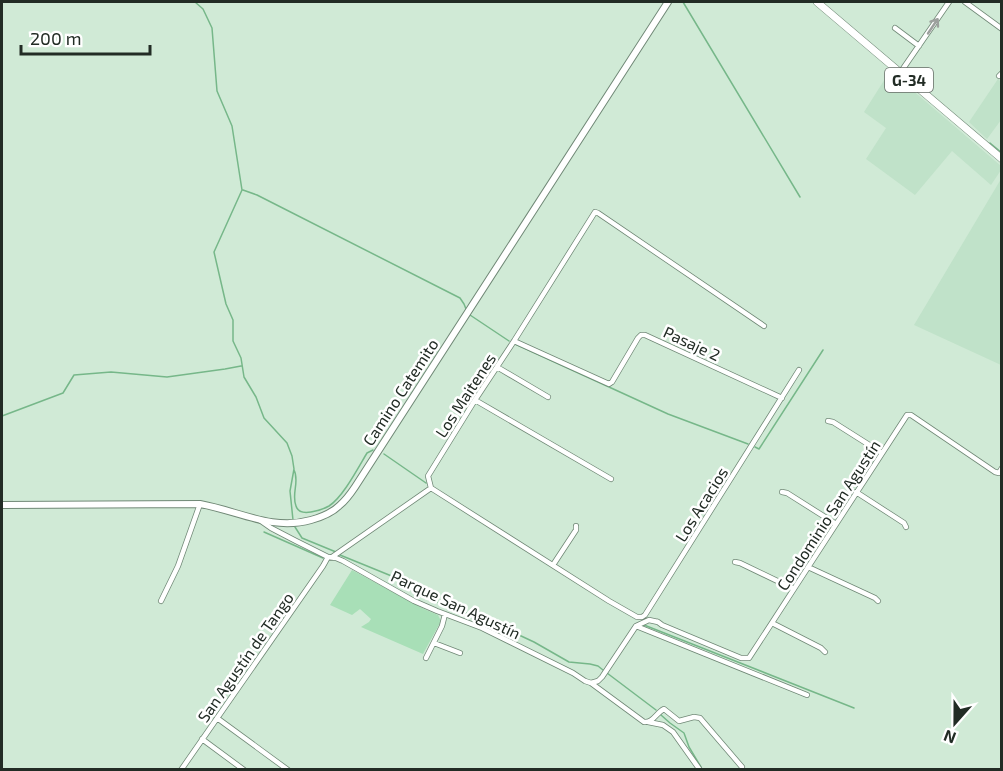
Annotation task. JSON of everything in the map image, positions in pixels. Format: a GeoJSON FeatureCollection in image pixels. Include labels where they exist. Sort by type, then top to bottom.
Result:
{"type":"FeatureCollection","features":[{"type":"Feature","properties":{"kind":"main road","name":"Camino Catemito"},"geometry":{"type":"LineString","coordinates":[[2,505],[200,504],[282,525],[303,523],[324,516],[338,507],[348,496],[668,2]]}},
{"type":"Feature","properties":{"kind":"main road","name":"G-34"},"geometry":{"type":"LineString","coordinates":[[817,2],[1002,159]]}},
{"type":"Feature","properties":{"kind":"street"},"geometry":{"type":"LineString","coordinates":[[900,73],[949,2]]}},
{"type":"Feature","properties":{"kind":"street"},"geometry":{"type":"LineString","coordinates":[[965,2],[1002,29]]}},
{"type":"Feature","properties":{"kind":"street"},"geometry":{"type":"LineString","coordinates":[[895,28],[919,46]]}},
{"type":"Feature","properties":{"kind":"street","name":"Los Maitenes"},"geometry":{"type":"LineString","coordinates":[[431,488],[428,476],[595,212],[764,326]]}},
{"type":"Feature","properties":{"kind":"street","name":"Pasaje 2"},"geometry":{"type":"LineString","coordinates":[[514,341],[609,384],[638,338],[645,335],[782,398]]}},
{"type":"Feature","properties":{"kind":"street"},"geometry":{"type":"LineString","coordinates":[[497,367],[548,397]]}},
{"type":"Feature","properties":{"kind":"street","name":"Los Acacios"},"geometry":{"type":"LineString","coordinates":[[553,565],[636,617],[645,615],[799,370]]}},
{"type":"Feature","properties":{"kind":"street"},"geometry":{"type":"LineString","coordinates":[[475,400],[611,479]]}},
{"type":"Feature","properties":{"kind":"street","name":"Condominio San Agustín"},"geometry":{"type":"LineString","coordinates":[[636,626],[649,620],[658,622],[747,659],[750,657],[906,415],[910,415],[995,472],[1000,470]]}},
{"type":"Feature","properties":{"kind":"street"},"geometry":{"type":"LineString","coordinates":[[828,421],[882,453]]}},
{"type":"Feature","properties":{"kind":"street"},"geometry":{"type":"LineString","coordinates":[[334,555],[431,488],[553,565],[576,530],[576,526]]}},
{"type":"Feature","properties":{"kind":"street"},"geometry":{"type":"LineString","coordinates":[[782,492],[836,524]]}},
{"type":"Feature","properties":{"kind":"street"},"geometry":{"type":"LineString","coordinates":[[856,492],[904,523],[906,527]]}},
{"type":"Feature","properties":{"kind":"street"},"geometry":{"type":"LineString","coordinates":[[161,601],[178,566],[200,504]]}},
{"type":"Feature","properties":{"kind":"street","name":"Parque San Agustín"},"geometry":{"type":"LineString","coordinates":[[260,521],[279,532],[334,555],[414,601],[492,632],[577,675],[641,721],[663,725],[673,732],[700,770]]}},
{"type":"Feature","properties":{"kind":"street"},"geometry":{"type":"LineString","coordinates":[[279,532],[282,525]]}},
{"type":"Feature","properties":{"kind":"street","name":"San Agustín de Tango"},"geometry":{"type":"LineString","coordinates":[[181,770],[320,571],[334,555]]}},
{"type":"Feature","properties":{"kind":"street"},"geometry":{"type":"LineString","coordinates":[[735,562],[794,589]]}},
{"type":"Feature","properties":{"kind":"street"},"geometry":{"type":"LineString","coordinates":[[808,567],[878,601]]}},
{"type":"Feature","properties":{"kind":"street"},"geometry":{"type":"LineString","coordinates":[[426,658],[442,626],[445,614]]}},
{"type":"Feature","properties":{"kind":"street"},"geometry":{"type":"LineString","coordinates":[[772,623],[825,652]]}},
{"type":"Feature","properties":{"kind":"street"},"geometry":{"type":"LineString","coordinates":[[591,683],[598,681],[608,670],[636,626],[807,696]]}},
{"type":"Feature","properties":{"kind":"street"},"geometry":{"type":"LineString","coordinates":[[434,643],[460,652]]}},
{"type":"Feature","properties":{"kind":"street"},"geometry":{"type":"LineString","coordinates":[[648,722],[664,709],[680,721],[694,717],[700,718],[742,767]]}},
{"type":"Feature","properties":{"kind":"street"},"geometry":{"type":"LineString","coordinates":[[217,718],[288,770]]}},
{"type":"Feature","properties":{"kind":"street"},"geometry":{"type":"LineString","coordinates":[[202,739],[244,770]]}},
{"type":"Feature","properties":{"kind":"shaded area"},"geometry":{"type":"Polygon","coordinates":[[[890,71],[1001,166],[1001,170],[991,185],[952,151],[915,195],[866,159],[886,128],[864,112],[890,71]]]}},
{"type":"Feature","properties":{"kind":"shaded area"},"geometry":{"type":"Polygon","coordinates":[[[998,79],[1001,82],[1001,120],[987,139],[969,122],[998,79]]]}},
{"type":"Feature","properties":{"kind":"shaded area"},"geometry":{"type":"Polygon","coordinates":[[[1001,179],[1002,365],[914,325],[1001,179]]]}},
{"type":"Feature","properties":{"kind":"shaded area"},"geometry":{"type":"Polygon","coordinates":[[[352,570],[438,615],[441,621],[423,654],[361,627],[371,619],[360,609],[352,615],[330,605],[352,570]]]}},
{"type":"Feature","properties":{"kind":"waterway"},"geometry":{"type":"LineString","coordinates":[[195,2],[203,9],[212,28],[217,91],[232,126],[242,190],[214,252],[226,304],[233,320],[233,341],[241,358],[244,377],[256,397],[264,418],[287,443],[292,456],[294,469],[290,491],[293,520]]}},
{"type":"Feature","properties":{"kind":"waterway"},"geometry":{"type":"LineString","coordinates":[[683,2],[800,197]]}},
{"type":"Feature","properties":{"kind":"waterway"},"geometry":{"type":"LineString","coordinates":[[990,143],[1002,153]]}},
{"type":"Feature","properties":{"kind":"waterway"},"geometry":{"type":"LineString","coordinates":[[243,190],[460,298],[466,309]]}},
{"type":"Feature","properties":{"kind":"waterway"},"geometry":{"type":"LineString","coordinates":[[470,315],[509,341]]}},
{"type":"Feature","properties":{"kind":"waterway"},"geometry":{"type":"LineString","coordinates":[[515,344],[668,414],[748,444]]}},
{"type":"Feature","properties":{"kind":"waterway"},"geometry":{"type":"LineString","coordinates":[[755,447],[759,449],[823,350]]}},
{"type":"Feature","properties":{"kind":"waterway"},"geometry":{"type":"LineString","coordinates":[[2,416],[63,393],[74,375],[111,372],[167,377],[241,366]]}},
{"type":"Feature","properties":{"kind":"waterway"},"geometry":{"type":"LineString","coordinates":[[294,470],[296,474],[294,497],[297,508],[304,512],[316,511],[327,507],[340,496],[367,453],[373,450]]}},
{"type":"Feature","properties":{"kind":"waterway"},"geometry":{"type":"LineString","coordinates":[[384,454],[426,483]]}},
{"type":"Feature","properties":{"kind":"waterway"},"geometry":{"type":"LineString","coordinates":[[295,527],[302,538],[336,552]]}},
{"type":"Feature","properties":{"kind":"waterway"},"geometry":{"type":"LineString","coordinates":[[264,532],[323,558]]}},
{"type":"Feature","properties":{"kind":"waterway"},"geometry":{"type":"LineString","coordinates":[[340,555],[394,577],[439,603],[493,623],[534,642],[569,662],[590,664],[603,670]]}},
{"type":"Feature","properties":{"kind":"waterway"},"geometry":{"type":"LineString","coordinates":[[644,625],[854,708]]}},
{"type":"Feature","properties":{"kind":"waterway"},"geometry":{"type":"LineString","coordinates":[[607,673],[656,710]]}},
{"type":"Feature","properties":{"kind":"waterway"},"geometry":{"type":"LineString","coordinates":[[661,715],[684,733],[701,767]]}}]}
